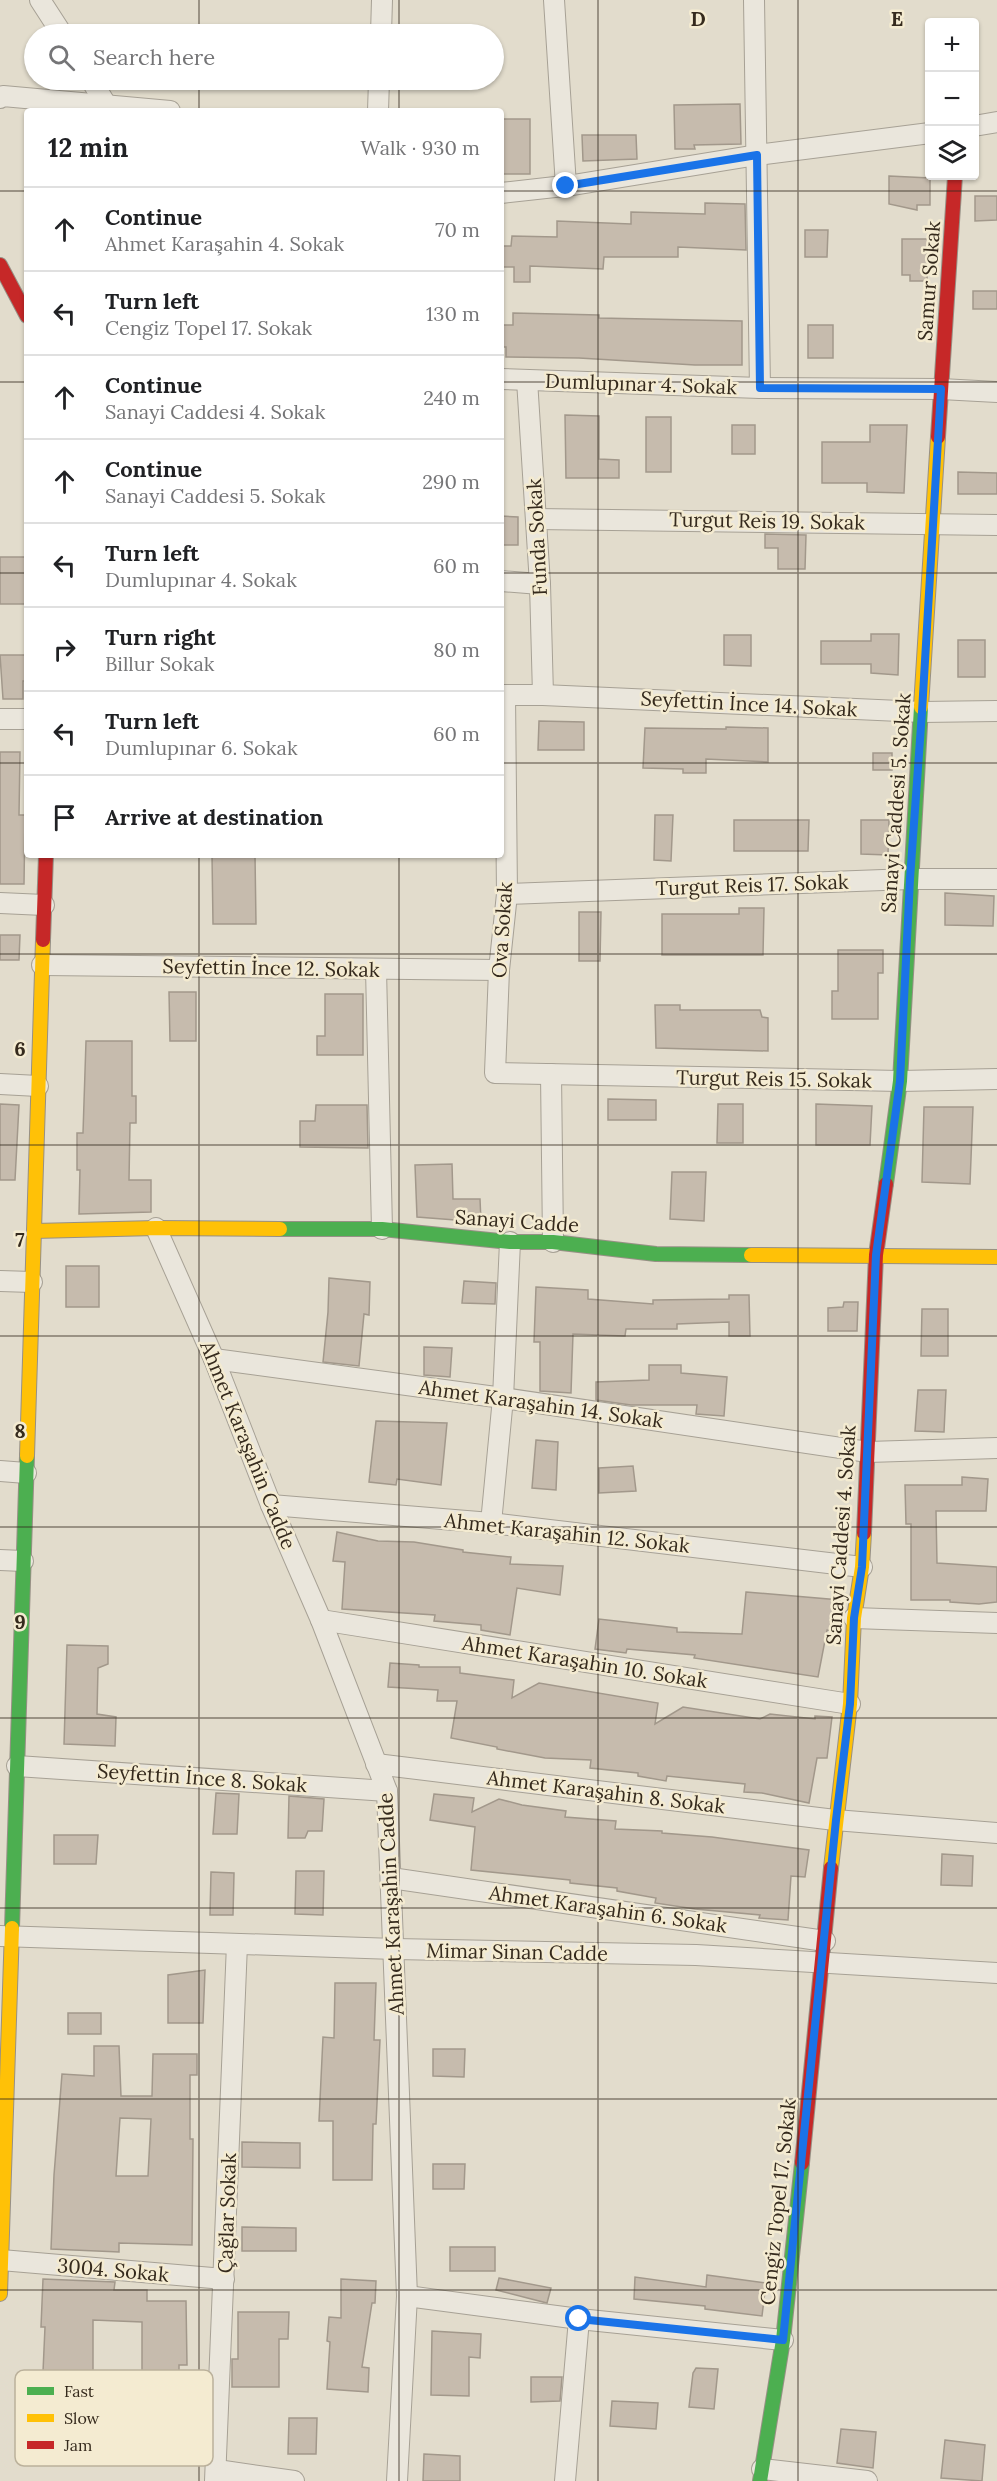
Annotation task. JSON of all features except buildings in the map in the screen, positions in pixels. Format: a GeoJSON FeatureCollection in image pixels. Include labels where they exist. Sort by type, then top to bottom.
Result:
{"type":"FeatureCollection","features":[{"type":"Feature","properties":{"kind":"street"},"geometry":{"type":"LineString","coordinates":[[40,0],[56,24]]}},
{"type":"Feature","properties":{"kind":"street"},"geometry":{"type":"LineString","coordinates":[[381,24],[382,0]]}},
{"type":"Feature","properties":{"kind":"street"},"geometry":{"type":"LineString","coordinates":[[554,0],[566,186]]}},
{"type":"Feature","properties":{"kind":"street"},"geometry":{"type":"LineString","coordinates":[[754,0],[760,388]]}},
{"type":"Feature","properties":{"kind":"street"},"geometry":{"type":"LineString","coordinates":[[97,90],[107,106]]}},
{"type":"Feature","properties":{"kind":"street"},"geometry":{"type":"LineString","coordinates":[[378,108],[379,90]]}},
{"type":"Feature","properties":{"kind":"street"},"geometry":{"type":"LineString","coordinates":[[0,98],[3,96],[132,108]]}},
{"type":"Feature","properties":{"kind":"street"},"geometry":{"type":"LineString","coordinates":[[979,125],[997,122]]}},
{"type":"Feature","properties":{"kind":"street"},"geometry":{"type":"LineString","coordinates":[[504,193],[566,186],[757,155],[925,134]]}},
{"type":"Feature","properties":{"kind":"street","name":"Samur Sokak"},"geometry":{"type":"LineString","coordinates":[[941,389],[955,180]]}},
{"type":"Feature","properties":{"kind":"street"},"geometry":{"type":"LineString","coordinates":[[0,265],[24,310]]}},
{"type":"Feature","properties":{"kind":"street","name":"Dumlupınar 4. Sokak"},"geometry":{"type":"LineString","coordinates":[[504,379],[760,388],[941,389],[997,392]]}},
{"type":"Feature","properties":{"kind":"street","name":"Funda Sokak"},"geometry":{"type":"LineString","coordinates":[[527,380],[540,584],[543,695]]}},
{"type":"Feature","properties":{"kind":"street","name":"Sanayi Caddesi 5. Sokak"},"geometry":{"type":"LineString","coordinates":[[876,1255],[900,1081],[910,879],[941,389]]}},
{"type":"Feature","properties":{"kind":"street","name":"Turgut Reis 19. Sokak"},"geometry":{"type":"LineString","coordinates":[[536,519],[997,525]]}},
{"type":"Feature","properties":{"kind":"street"},"geometry":{"type":"LineString","coordinates":[[504,581],[540,584]]}},
{"type":"Feature","properties":{"kind":"street","name":"Seyfettin İnce 14. Sokak"},"geometry":{"type":"LineString","coordinates":[[504,695],[922,712],[997,711]]}},
{"type":"Feature","properties":{"kind":"street"},"geometry":{"type":"LineString","coordinates":[[0,719],[24,719]]}},
{"type":"Feature","properties":{"kind":"street","name":"Ova Sokak"},"geometry":{"type":"LineString","coordinates":[[504,745],[507,894],[499,970],[495,1072],[551,1074]]}},
{"type":"Feature","properties":{"kind":"street"},"geometry":{"type":"LineString","coordinates":[[0,2294],[6,1936],[17,1766],[9,1730],[23,1561],[46,858]]}},
{"type":"Feature","properties":{"kind":"street","name":"Turgut Reis 17. Sokak"},"geometry":{"type":"LineString","coordinates":[[507,894],[910,879],[997,879]]}},
{"type":"Feature","properties":{"kind":"street"},"geometry":{"type":"LineString","coordinates":[[0,903],[44,905]]}},
{"type":"Feature","properties":{"kind":"street","name":"Seyfettin İnce 12. Sokak"},"geometry":{"type":"LineString","coordinates":[[42,964],[499,970]]}},
{"type":"Feature","properties":{"kind":"street"},"geometry":{"type":"LineString","coordinates":[[376,969],[382,1229]]}},
{"type":"Feature","properties":{"kind":"street"},"geometry":{"type":"LineString","coordinates":[[551,1074],[553,1242]]}},
{"type":"Feature","properties":{"kind":"street","name":"Turgut Reis 15. Sokak"},"geometry":{"type":"LineString","coordinates":[[551,1074],[900,1081],[997,1078]]}},
{"type":"Feature","properties":{"kind":"street"},"geometry":{"type":"LineString","coordinates":[[0,1084],[38,1086]]}},
{"type":"Feature","properties":{"kind":"street","name":"Sanayi Cadde"},"geometry":{"type":"LineString","coordinates":[[34,1231],[156,1228],[382,1229],[510,1242],[553,1242],[656,1254],[997,1257]]}},
{"type":"Feature","properties":{"kind":"street","name":"Ahmet Karaşahin Cadde"},"geometry":{"type":"LineString","coordinates":[[156,1228],[214,1359],[270,1505],[321,1620],[387,1791],[407,2296],[397,2481]]}},
{"type":"Feature","properties":{"kind":"street"},"geometry":{"type":"LineString","coordinates":[[491,1523],[503,1398],[510,1242]]}},
{"type":"Feature","properties":{"kind":"street","name":"Sanayi Caddesi 4. Sokak"},"geometry":{"type":"LineString","coordinates":[[823,1961],[836,1820],[850,1704],[854,1618],[862,1567],[876,1255]]}},
{"type":"Feature","properties":{"kind":"street"},"geometry":{"type":"LineString","coordinates":[[0,1281],[32,1282]]}},
{"type":"Feature","properties":{"kind":"street","name":"Ahmet Karaşahin 14. Sokak"},"geometry":{"type":"LineString","coordinates":[[214,1359],[503,1398],[868,1452],[997,1448]]}},
{"type":"Feature","properties":{"kind":"street"},"geometry":{"type":"LineString","coordinates":[[0,1471],[26,1473]]}},
{"type":"Feature","properties":{"kind":"street","name":"Ahmet Karaşahin 12. Sokak"},"geometry":{"type":"LineString","coordinates":[[270,1505],[491,1523],[862,1567]]}},
{"type":"Feature","properties":{"kind":"street"},"geometry":{"type":"LineString","coordinates":[[0,1560],[23,1561]]}},
{"type":"Feature","properties":{"kind":"street"},"geometry":{"type":"LineString","coordinates":[[854,1618],[997,1623]]}},
{"type":"Feature","properties":{"kind":"street","name":"Ahmet Karaşahin 10. Sokak"},"geometry":{"type":"LineString","coordinates":[[321,1620],[850,1704]]}},
{"type":"Feature","properties":{"kind":"street","name":"Ahmet Karaşahin 8. Sokak"},"geometry":{"type":"LineString","coordinates":[[376,1764],[836,1820],[997,1833]]}},
{"type":"Feature","properties":{"kind":"street","name":"Seyfettin İnce 8. Sokak"},"geometry":{"type":"LineString","coordinates":[[17,1766],[387,1791]]}},
{"type":"Feature","properties":{"kind":"street","name":"Ahmet Karaşahin 6. Sokak"},"geometry":{"type":"LineString","coordinates":[[391,1878],[825,1941]]}},
{"type":"Feature","properties":{"kind":"street","name":"Mimar Sinan Cadde"},"geometry":{"type":"LineString","coordinates":[[6,1936],[395,1949],[696,1955],[997,1973]]}},
{"type":"Feature","properties":{"kind":"street","name":"Çağlar Sokak"},"geometry":{"type":"LineString","coordinates":[[216,2476],[237,1944]]}},
{"type":"Feature","properties":{"kind":"street","name":"Cengiz Topel 17. Sokak"},"geometry":{"type":"LineString","coordinates":[[761,2475],[783,2340],[823,1961]]}},
{"type":"Feature","properties":{"kind":"street","name":"3004. Sokak"},"geometry":{"type":"LineString","coordinates":[[1,2260],[224,2279]]}},
{"type":"Feature","properties":{"kind":"street"},"geometry":{"type":"LineString","coordinates":[[407,2296],[579,2319],[783,2340]]}},
{"type":"Feature","properties":{"kind":"street"},"geometry":{"type":"LineString","coordinates":[[565,2481],[579,2319]]}},
{"type":"Feature","properties":{"kind":"street"},"geometry":{"type":"LineString","coordinates":[[761,2475],[867,2481]]}},
{"type":"Feature","properties":{"kind":"street"},"geometry":{"type":"LineString","coordinates":[[216,2476],[294,2481]]}},
{"type":"Feature","properties":{"kind":"traffic: fast"},"geometry":{"type":"LineString","coordinates":[[886,1184],[900,1081],[921,707]]}},
{"type":"Feature","properties":{"kind":"traffic: fast"},"geometry":{"type":"LineString","coordinates":[[280,1229],[382,1229],[510,1242],[553,1242],[656,1254],[751,1255]]}},
{"type":"Feature","properties":{"kind":"traffic: fast"},"geometry":{"type":"LineString","coordinates":[[12,1928],[27,1456]]}},
{"type":"Feature","properties":{"kind":"traffic: fast"},"geometry":{"type":"LineString","coordinates":[[760,2481],[783,2340],[802,2163]]}},
{"type":"Feature","properties":{"kind":"traffic: slow"},"geometry":{"type":"LineString","coordinates":[[921,707],[938,437]]}},
{"type":"Feature","properties":{"kind":"traffic: slow"},"geometry":{"type":"LineString","coordinates":[[27,1456],[43,940]]}},
{"type":"Feature","properties":{"kind":"traffic: slow"},"geometry":{"type":"LineString","coordinates":[[34,1231],[156,1228],[280,1229]]}},
{"type":"Feature","properties":{"kind":"traffic: slow"},"geometry":{"type":"LineString","coordinates":[[751,1255],[997,1257]]}},
{"type":"Feature","properties":{"kind":"traffic: slow"},"geometry":{"type":"LineString","coordinates":[[831,1868],[850,1704],[854,1618],[862,1567],[864,1533]]}},
{"type":"Feature","properties":{"kind":"traffic: slow"},"geometry":{"type":"LineString","coordinates":[[0,2294],[12,1928]]}},
{"type":"Feature","properties":{"kind":"traffic: jam"},"geometry":{"type":"LineString","coordinates":[[938,437],[955,180]]}},
{"type":"Feature","properties":{"kind":"traffic: jam"},"geometry":{"type":"LineString","coordinates":[[0,265],[24,310]]}},
{"type":"Feature","properties":{"kind":"traffic: jam"},"geometry":{"type":"LineString","coordinates":[[43,940],[46,858]]}},
{"type":"Feature","properties":{"kind":"traffic: jam"},"geometry":{"type":"LineString","coordinates":[[864,1533],[876,1255],[886,1184]]}},
{"type":"Feature","properties":{"kind":"traffic: jam"},"geometry":{"type":"LineString","coordinates":[[802,2163],[831,1868]]}},
{"type":"Feature","properties":{"kind":"route"},"geometry":{"type":"LineString","coordinates":[[566,186],[757,155],[760,388],[941,389],[910,879],[900,1081],[876,1255],[862,1567],[854,1618],[850,1704],[783,2340],[579,2319]]}}]}
